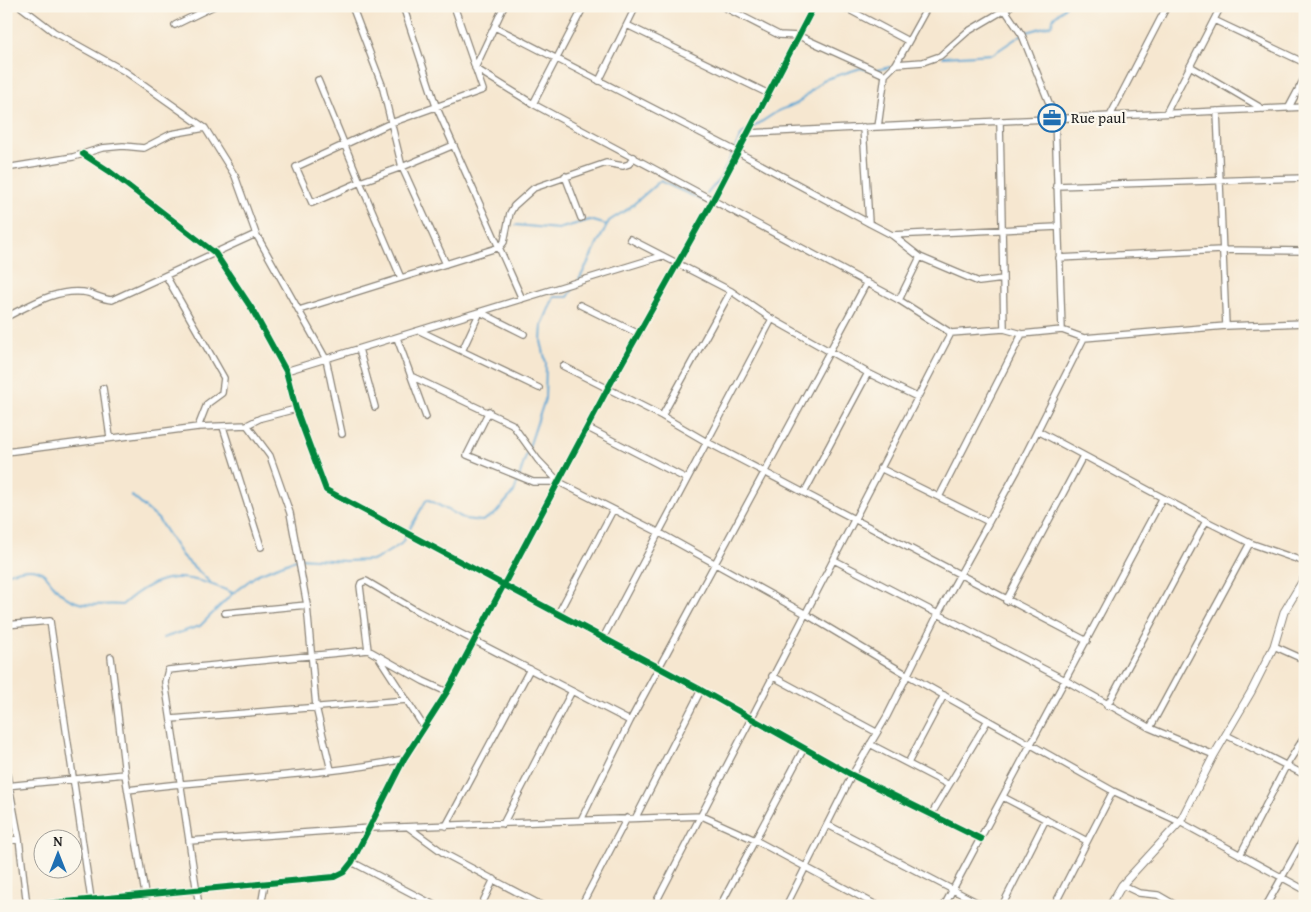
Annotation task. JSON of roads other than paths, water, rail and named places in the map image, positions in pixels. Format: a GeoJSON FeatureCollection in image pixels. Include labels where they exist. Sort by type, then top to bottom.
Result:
{"type":"FeatureCollection","features":[{"type":"Feature","properties":{"kind":"street"},"geometry":{"type":"LineString","coordinates":[[20,6],[54,32],[126,72],[205,128],[235,176],[256,234],[300,310],[326,360],[342,434]]}},
{"type":"Feature","properties":{"kind":"street"},"geometry":{"type":"LineString","coordinates":[[175,25],[214,6]]}},
{"type":"Feature","properties":{"kind":"street"},"geometry":{"type":"LineString","coordinates":[[352,6],[382,85],[402,167],[446,264]]}},
{"type":"Feature","properties":{"kind":"street"},"geometry":{"type":"LineString","coordinates":[[403,6],[436,106],[522,299]]}},
{"type":"Feature","properties":{"kind":"street"},"geometry":{"type":"LineString","coordinates":[[454,6],[484,90],[391,123],[345,146],[296,166],[312,203],[454,145]]}},
{"type":"Feature","properties":{"kind":"street"},"geometry":{"type":"LineString","coordinates":[[475,68],[504,6]]}},
{"type":"Feature","properties":{"kind":"street"},"geometry":{"type":"LineString","coordinates":[[533,104],[584,6]]}},
{"type":"Feature","properties":{"kind":"street"},"geometry":{"type":"LineString","coordinates":[[599,81],[635,9],[623,6]]}},
{"type":"Feature","properties":{"kind":"street"},"geometry":{"type":"LineString","coordinates":[[722,6],[779,36],[799,36],[885,75]]}},
{"type":"Feature","properties":{"kind":"street"},"geometry":{"type":"LineString","coordinates":[[22,906],[334,877],[344,872],[352,862],[371,828],[404,759],[447,692],[608,388],[713,200],[814,6]]}},
{"type":"Feature","properties":{"kind":"street"},"geometry":{"type":"LineString","coordinates":[[842,6],[908,41]]}},
{"type":"Feature","properties":{"kind":"street"},"geometry":{"type":"LineString","coordinates":[[878,127],[885,75],[896,64],[928,6]]}},
{"type":"Feature","properties":{"kind":"street"},"geometry":{"type":"LineString","coordinates":[[896,64],[924,62],[940,56],[967,32],[1011,6]]}},
{"type":"Feature","properties":{"kind":"street"},"geometry":{"type":"LineString","coordinates":[[1110,116],[1167,6]]}},
{"type":"Feature","properties":{"kind":"street"},"geometry":{"type":"LineString","coordinates":[[1166,113],[1222,6]]}},
{"type":"Feature","properties":{"kind":"street"},"geometry":{"type":"LineString","coordinates":[[1006,8],[1022,35],[1055,118],[1062,330]]}},
{"type":"Feature","properties":{"kind":"street"},"geometry":{"type":"LineString","coordinates":[[1214,20],[1305,63]]}},
{"type":"Feature","properties":{"kind":"street"},"geometry":{"type":"LineString","coordinates":[[627,25],[769,94]]}},
{"type":"Feature","properties":{"kind":"street"},"geometry":{"type":"LineString","coordinates":[[495,27],[738,152],[892,235],[920,257],[979,282],[1003,279]]}},
{"type":"Feature","properties":{"kind":"street"},"geometry":{"type":"LineString","coordinates":[[1190,66],[1263,108]]}},
{"type":"Feature","properties":{"kind":"street"},"geometry":{"type":"LineString","coordinates":[[475,68],[533,104],[867,282],[951,333],[1004,329],[1022,334],[1062,330],[1084,338],[1226,326],[1305,322]]}},
{"type":"Feature","properties":{"kind":"street"},"geometry":{"type":"LineString","coordinates":[[1289,107],[1305,77]]}},
{"type":"Feature","properties":{"kind":"street"},"geometry":{"type":"LineString","coordinates":[[318,80],[402,278]]}},
{"type":"Feature","properties":{"kind":"street"},"geometry":{"type":"LineString","coordinates":[[748,133],[1305,107]]}},
{"type":"Feature","properties":{"kind":"street"},"geometry":{"type":"LineString","coordinates":[[1217,111],[1226,326]]}},
{"type":"Feature","properties":{"kind":"street"},"geometry":{"type":"LineString","coordinates":[[1000,121],[1004,329]]}},
{"type":"Feature","properties":{"kind":"street"},"geometry":{"type":"LineString","coordinates":[[863,127],[869,223]]}},
{"type":"Feature","properties":{"kind":"street"},"geometry":{"type":"LineString","coordinates":[[6,168],[83,154],[102,148],[144,148],[170,134],[205,128]]}},
{"type":"Feature","properties":{"kind":"street"},"geometry":{"type":"LineString","coordinates":[[83,154],[109,171],[215,253],[252,309],[286,370],[296,409],[326,490],[658,667],[852,775],[931,816],[981,839]]}},
{"type":"Feature","properties":{"kind":"street"},"geometry":{"type":"LineString","coordinates":[[300,310],[500,247],[504,242],[507,222],[514,206],[534,188],[606,163],[623,166],[630,164],[634,157]]}},
{"type":"Feature","properties":{"kind":"street"},"geometry":{"type":"LineString","coordinates":[[565,176],[580,218]]}},
{"type":"Feature","properties":{"kind":"street"},"geometry":{"type":"LineString","coordinates":[[1056,186],[1305,178]]}},
{"type":"Feature","properties":{"kind":"street"},"geometry":{"type":"LineString","coordinates":[[892,235],[1058,227]]}},
{"type":"Feature","properties":{"kind":"street"},"geometry":{"type":"LineString","coordinates":[[6,317],[55,294],[69,291],[86,292],[99,299],[112,300],[256,234]]}},
{"type":"Feature","properties":{"kind":"street"},"geometry":{"type":"LineString","coordinates":[[630,239],[730,291],[772,319],[868,373],[917,397]]}},
{"type":"Feature","properties":{"kind":"street"},"geometry":{"type":"LineString","coordinates":[[1059,258],[1222,250],[1305,250]]}},
{"type":"Feature","properties":{"kind":"street"},"geometry":{"type":"LineString","coordinates":[[286,370],[359,350],[662,256]]}},
{"type":"Feature","properties":{"kind":"street"},"geometry":{"type":"LineString","coordinates":[[899,300],[920,257]]}},
{"type":"Feature","properties":{"kind":"street"},"geometry":{"type":"LineString","coordinates":[[166,276],[224,378],[222,393],[207,404],[198,427]]}},
{"type":"Feature","properties":{"kind":"street"},"geometry":{"type":"LineString","coordinates":[[581,820],[658,667],[828,350],[867,282]]}},
{"type":"Feature","properties":{"kind":"street"},"geometry":{"type":"LineString","coordinates":[[662,416],[730,291]]}},
{"type":"Feature","properties":{"kind":"street"},"geometry":{"type":"LineString","coordinates":[[580,305],[639,334]]}},
{"type":"Feature","properties":{"kind":"street"},"geometry":{"type":"LineString","coordinates":[[480,312],[524,334]]}},
{"type":"Feature","properties":{"kind":"street"},"geometry":{"type":"LineString","coordinates":[[462,351],[480,312]]}},
{"type":"Feature","properties":{"kind":"street"},"geometry":{"type":"LineString","coordinates":[[602,638],[772,319]]}},
{"type":"Feature","properties":{"kind":"street"},"geometry":{"type":"LineString","coordinates":[[420,331],[539,388]]}},
{"type":"Feature","properties":{"kind":"street"},"geometry":{"type":"LineString","coordinates":[[664,906],[655,903],[702,816],[804,612],[834,560],[951,333]]}},
{"type":"Feature","properties":{"kind":"street"},"geometry":{"type":"LineString","coordinates":[[939,497],[1022,334]]}},
{"type":"Feature","properties":{"kind":"street"},"geometry":{"type":"LineString","coordinates":[[397,338],[413,377],[426,417]]}},
{"type":"Feature","properties":{"kind":"street"},"geometry":{"type":"LineString","coordinates":[[787,905],[852,775],[887,716],[906,674],[1038,431],[1084,338]]}},
{"type":"Feature","properties":{"kind":"street"},"geometry":{"type":"LineString","coordinates":[[359,350],[375,407]]}},
{"type":"Feature","properties":{"kind":"street"},"geometry":{"type":"LineString","coordinates":[[563,366],[662,416],[705,442],[764,470],[804,493],[961,574],[1006,600],[1087,641]]}},
{"type":"Feature","properties":{"kind":"street"},"geometry":{"type":"LineString","coordinates":[[804,493],[868,373]]}},
{"type":"Feature","properties":{"kind":"street"},"geometry":{"type":"LineString","coordinates":[[413,377],[488,411],[518,429],[538,460],[559,482],[658,532],[804,612],[906,674],[1030,742],[1113,791],[1180,822],[1305,890]]}},
{"type":"Feature","properties":{"kind":"street"},"geometry":{"type":"LineString","coordinates":[[103,388],[110,437]]}},
{"type":"Feature","properties":{"kind":"street"},"geometry":{"type":"LineString","coordinates":[[6,452],[198,427],[247,425],[262,418],[296,409]]}},
{"type":"Feature","properties":{"kind":"street"},"geometry":{"type":"LineString","coordinates":[[488,411],[468,455],[533,482],[559,482]]}},
{"type":"Feature","properties":{"kind":"street"},"geometry":{"type":"LineString","coordinates":[[247,425],[270,456],[290,513],[306,605],[316,708],[331,770]]}},
{"type":"Feature","properties":{"kind":"street"},"geometry":{"type":"LineString","coordinates":[[222,426],[261,547]]}},
{"type":"Feature","properties":{"kind":"street"},"geometry":{"type":"LineString","coordinates":[[588,428],[686,478]]}},
{"type":"Feature","properties":{"kind":"street"},"geometry":{"type":"LineString","coordinates":[[1038,431],[1162,499],[1250,543],[1305,562]]}},
{"type":"Feature","properties":{"kind":"street"},"geometry":{"type":"LineString","coordinates":[[1006,600],[1083,456]]}},
{"type":"Feature","properties":{"kind":"street"},"geometry":{"type":"LineString","coordinates":[[880,468],[989,522]]}},
{"type":"Feature","properties":{"kind":"street"},"geometry":{"type":"LineString","coordinates":[[944,906],[981,839],[1030,742],[1087,641],[1162,499]]}},
{"type":"Feature","properties":{"kind":"street"},"geometry":{"type":"LineString","coordinates":[[558,614],[613,510]]}},
{"type":"Feature","properties":{"kind":"street"},"geometry":{"type":"LineString","coordinates":[[1107,706],[1206,521]]}},
{"type":"Feature","properties":{"kind":"street"},"geometry":{"type":"LineString","coordinates":[[1150,728],[1250,543]]}},
{"type":"Feature","properties":{"kind":"street"},"geometry":{"type":"LineString","coordinates":[[834,560],[1065,680],[1107,706],[1150,728],[1214,755]]}},
{"type":"Feature","properties":{"kind":"street"},"geometry":{"type":"LineString","coordinates":[[1110,906],[1122,885],[1180,822],[1214,755],[1274,646],[1284,612],[1302,587],[1305,577]]}},
{"type":"Feature","properties":{"kind":"street"},"geometry":{"type":"LineString","coordinates":[[368,650],[360,586],[366,581],[473,640],[630,721]]}},
{"type":"Feature","properties":{"kind":"street"},"geometry":{"type":"LineString","coordinates":[[225,613],[306,605]]}},
{"type":"Feature","properties":{"kind":"street"},"geometry":{"type":"LineString","coordinates":[[6,625],[50,621],[92,906]]}},
{"type":"Feature","properties":{"kind":"street"},"geometry":{"type":"LineString","coordinates":[[1274,646],[1305,660]]}},
{"type":"Feature","properties":{"kind":"street"},"geometry":{"type":"LineString","coordinates":[[199,906],[165,682],[168,670],[310,654],[368,650],[447,692]]}},
{"type":"Feature","properties":{"kind":"street"},"geometry":{"type":"LineString","coordinates":[[111,657],[125,774],[147,906]]}},
{"type":"Feature","properties":{"kind":"street"},"geometry":{"type":"LineString","coordinates":[[379,657],[424,728]]}},
{"type":"Feature","properties":{"kind":"street"},"geometry":{"type":"LineString","coordinates":[[446,826],[530,669]]}},
{"type":"Feature","properties":{"kind":"street"},"geometry":{"type":"LineString","coordinates":[[772,676],[876,732]]}},
{"type":"Feature","properties":{"kind":"street"},"geometry":{"type":"LineString","coordinates":[[636,817],[700,690]]}},
{"type":"Feature","properties":{"kind":"street"},"geometry":{"type":"LineString","coordinates":[[503,824],[572,691]]}},
{"type":"Feature","properties":{"kind":"street"},"geometry":{"type":"LineString","coordinates":[[908,763],[944,695]]}},
{"type":"Feature","properties":{"kind":"street"},"geometry":{"type":"LineString","coordinates":[[171,719],[407,700]]}},
{"type":"Feature","properties":{"kind":"street"},"geometry":{"type":"LineString","coordinates":[[931,816],[988,720]]}},
{"type":"Feature","properties":{"kind":"street"},"geometry":{"type":"LineString","coordinates":[[1226,735],[1305,776]]}},
{"type":"Feature","properties":{"kind":"street"},"geometry":{"type":"LineString","coordinates":[[1240,855],[1286,766],[1305,736]]}},
{"type":"Feature","properties":{"kind":"street"},"geometry":{"type":"LineString","coordinates":[[870,744],[949,786]]}},
{"type":"Feature","properties":{"kind":"street"},"geometry":{"type":"LineString","coordinates":[[720,906],[804,748]]}},
{"type":"Feature","properties":{"kind":"street"},"geometry":{"type":"LineString","coordinates":[[128,790],[180,783],[367,767],[404,759]]}},
{"type":"Feature","properties":{"kind":"street"},"geometry":{"type":"LineString","coordinates":[[6,770],[19,839],[27,906]]}},
{"type":"Feature","properties":{"kind":"street"},"geometry":{"type":"LineString","coordinates":[[8,786],[125,774]]}},
{"type":"Feature","properties":{"kind":"street"},"geometry":{"type":"LineString","coordinates":[[1054,906],[1113,791]]}},
{"type":"Feature","properties":{"kind":"street"},"geometry":{"type":"LineString","coordinates":[[1003,796],[1087,841]]}},
{"type":"Feature","properties":{"kind":"street"},"geometry":{"type":"LineString","coordinates":[[189,841],[371,828],[702,816],[755,840],[878,906]]}},
{"type":"Feature","properties":{"kind":"street"},"geometry":{"type":"LineString","coordinates":[[580,906],[627,818]]}},
{"type":"Feature","properties":{"kind":"street"},"geometry":{"type":"LineString","coordinates":[[1002,906],[1046,819]]}},
{"type":"Feature","properties":{"kind":"street"},"geometry":{"type":"LineString","coordinates":[[828,825],[984,906]]}},
{"type":"Feature","properties":{"kind":"street"},"geometry":{"type":"LineString","coordinates":[[408,827],[437,849],[543,906]]}},
{"type":"Feature","properties":{"kind":"street"},"geometry":{"type":"LineString","coordinates":[[1266,906],[1280,877],[1305,836]]}},
{"type":"Feature","properties":{"kind":"street"},"geometry":{"type":"LineString","coordinates":[[6,841],[19,839]]}},
{"type":"Feature","properties":{"kind":"street"},"geometry":{"type":"LineString","coordinates":[[352,862],[436,906]]}},
{"type":"Feature","properties":{"kind":"street"},"geometry":{"type":"LineString","coordinates":[[481,906],[494,879]]}},
{"type":"Feature","properties":{"kind":"street"},"geometry":{"type":"LineString","coordinates":[[261,906],[266,883]]}},
{"type":"Feature","properties":{"kind":"street"},"geometry":{"type":"LineString","coordinates":[[1122,885],[1139,893],[1158,895],[1177,906]]}},
{"type":"Feature","properties":{"kind":"waterway"},"geometry":{"type":"LineString","coordinates":[[943,57],[993,54],[1024,33],[1051,25],[1054,17],[1066,6]]}},
{"type":"Feature","properties":{"kind":"waterway"},"geometry":{"type":"LineString","coordinates":[[877,70],[890,67]]}},
{"type":"Feature","properties":{"kind":"waterway"},"geometry":{"type":"LineString","coordinates":[[752,128],[778,111],[798,103],[823,80],[861,68],[868,70]]}},
{"type":"Feature","properties":{"kind":"waterway"},"geometry":{"type":"LineString","coordinates":[[735,148],[742,134],[746,132]]}},
{"type":"Feature","properties":{"kind":"waterway"},"geometry":{"type":"LineString","coordinates":[[707,194],[721,177],[733,152]]}},
{"type":"Feature","properties":{"kind":"waterway"},"geometry":{"type":"LineString","coordinates":[[579,280],[609,221],[628,209],[660,181],[702,200],[704,198]]}},
{"type":"Feature","properties":{"kind":"waterway"},"geometry":{"type":"LineString","coordinates":[[516,225],[558,229],[590,220],[607,225]]}},
{"type":"Feature","properties":{"kind":"waterway"},"geometry":{"type":"LineString","coordinates":[[6,574],[34,569],[42,572],[58,591],[67,598],[89,605],[122,605],[136,593],[150,585],[162,580],[175,578],[201,581],[233,593],[258,574],[299,558],[345,561],[375,560],[401,544],[427,499],[465,519],[482,521],[495,514],[514,492],[545,399],[546,363],[541,341],[542,325],[554,297],[568,297],[576,284]]}},
{"type":"Feature","properties":{"kind":"waterway"},"geometry":{"type":"LineString","coordinates":[[132,496],[158,519],[182,556],[210,582]]}},
{"type":"Feature","properties":{"kind":"waterway"},"geometry":{"type":"LineString","coordinates":[[163,638],[200,626],[233,593]]}},
{"type":"Feature","properties":{"kind":"place","name":"Rue paul"},"geometry":{"type":"Point","coordinates":[1052,118]}}]}
